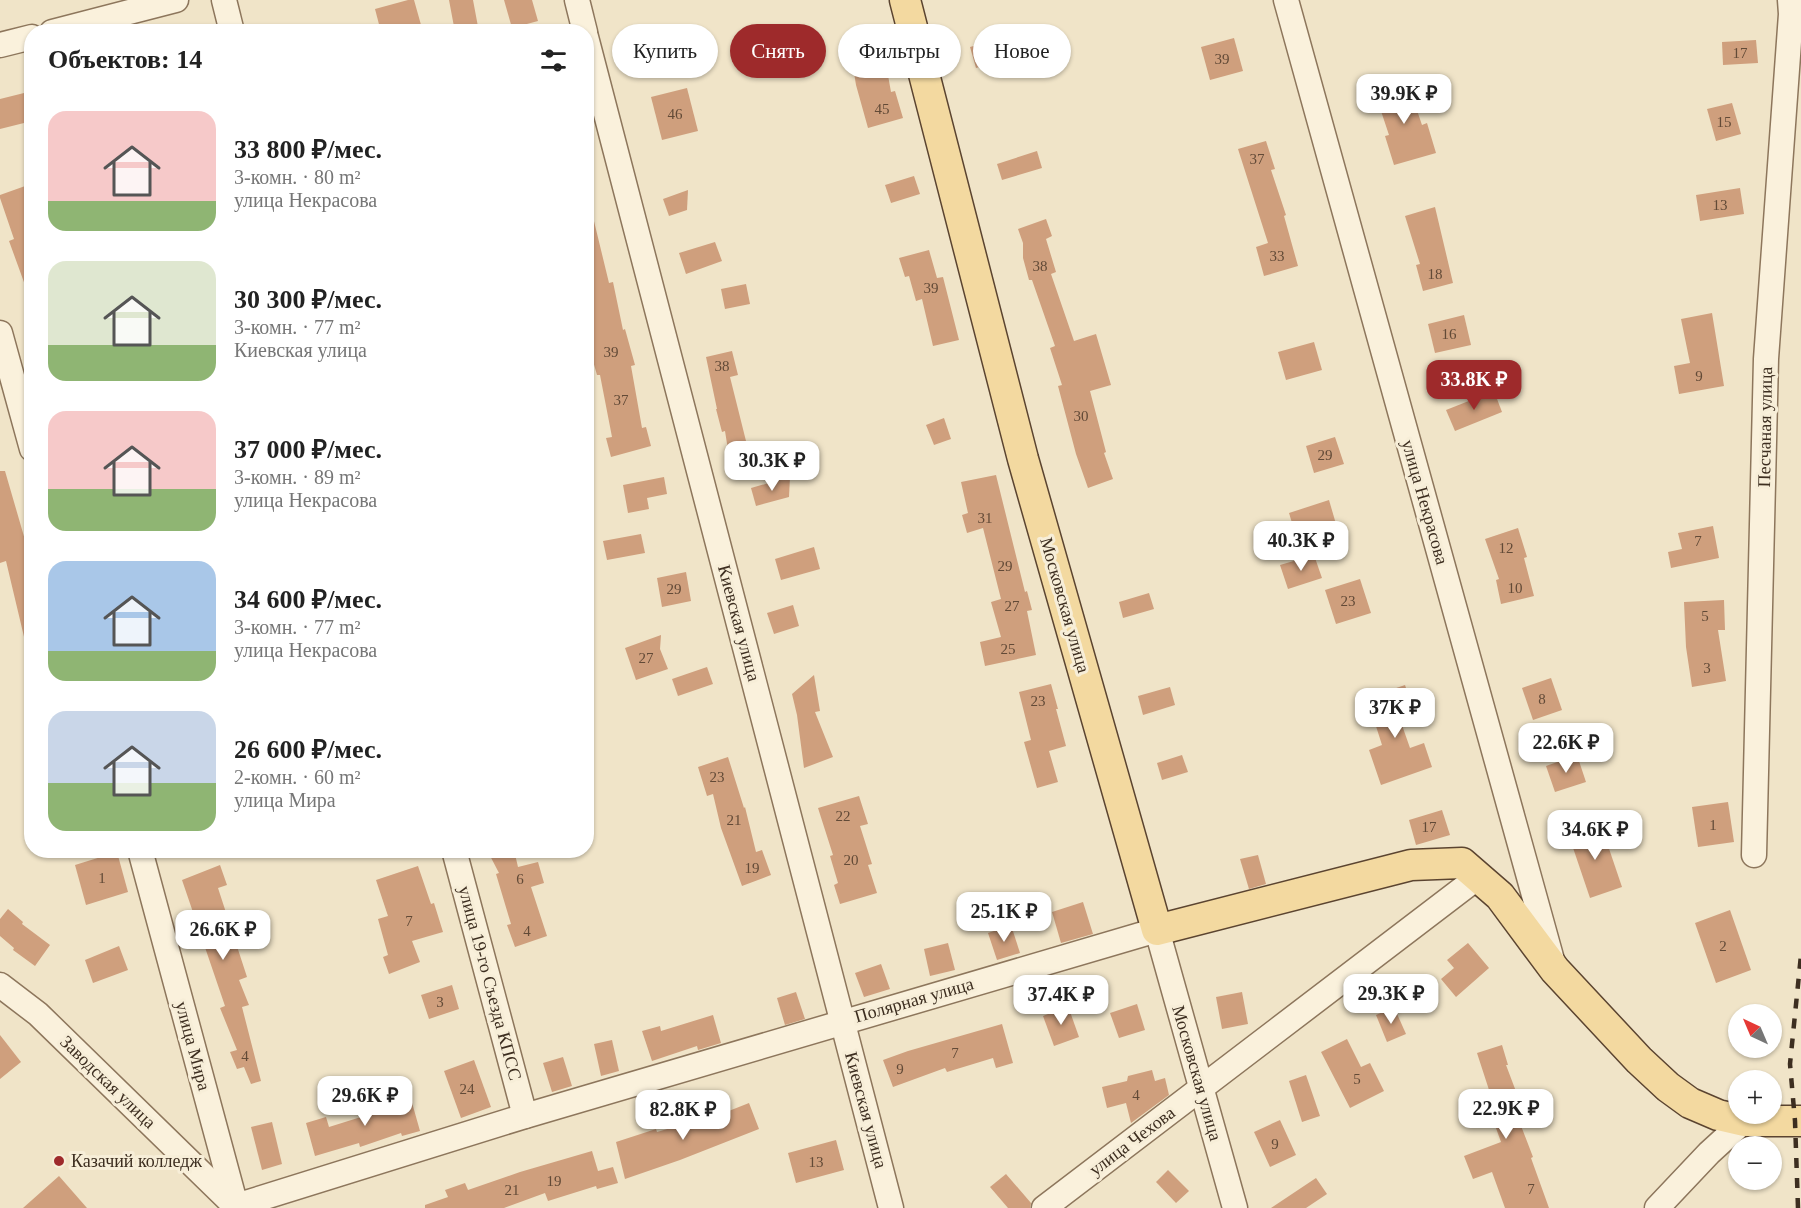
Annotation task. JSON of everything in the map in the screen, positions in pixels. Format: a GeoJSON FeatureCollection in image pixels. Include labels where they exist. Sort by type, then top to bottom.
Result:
{"type":"FeatureCollection","features":[{"type":"Feature","properties":{"kind":"main road","name":"Московская улица"},"geometry":{"type":"LineString","coordinates":[[905,0],[1023,459],[1157,930]]}},
{"type":"Feature","properties":{"kind":"main road","name":"Полярная улица"},"geometry":{"type":"LineString","coordinates":[[1157,930],[1411,865],[1461,863],[1500,896],[1555,970],[1639,1060],[1668,1087],[1690,1103],[1728,1117]]}},
{"type":"Feature","properties":{"kind":"main road","name":"Полярная улица"},"geometry":{"type":"LineString","coordinates":[[1782,1121],[1801,1121]]}},
{"type":"Feature","properties":{"kind":"street"},"geometry":{"type":"LineString","coordinates":[[83,24],[176,0]]}},
{"type":"Feature","properties":{"kind":"street"},"geometry":{"type":"LineString","coordinates":[[224,0],[230,24]]}},
{"type":"Feature","properties":{"kind":"street"},"geometry":{"type":"LineString","coordinates":[[577,0],[583,24]]}},
{"type":"Feature","properties":{"kind":"street","name":"улица Некрасова"},"geometry":{"type":"LineString","coordinates":[[1286,0],[1555,970]]}},
{"type":"Feature","properties":{"kind":"street","name":"Песчаная улица"},"geometry":{"type":"LineString","coordinates":[[1754,855],[1766,359],[1791,14],[1790,0]]}},
{"type":"Feature","properties":{"kind":"street"},"geometry":{"type":"LineString","coordinates":[[0,45],[24,39]]}},
{"type":"Feature","properties":{"kind":"street","name":"Киевская улица"},"geometry":{"type":"LineString","coordinates":[[594,68],[891,1208]]}},
{"type":"Feature","properties":{"kind":"street"},"geometry":{"type":"LineString","coordinates":[[0,333],[24,420]]}},
{"type":"Feature","properties":{"kind":"street","name":"улица Мира"},"geometry":{"type":"LineString","coordinates":[[142,858],[237,1207]]}},
{"type":"Feature","properties":{"kind":"street","name":"улица 19-го Съезда КПСС"},"geometry":{"type":"LineString","coordinates":[[456,858],[525,1116]]}},
{"type":"Feature","properties":{"kind":"street","name":"улица Чехова"},"geometry":{"type":"LineString","coordinates":[[1044,1208],[1478,877]]}},
{"type":"Feature","properties":{"kind":"street","name":"Полярная улица"},"geometry":{"type":"LineString","coordinates":[[237,1207],[525,1116],[1157,930]]}},
{"type":"Feature","properties":{"kind":"street","name":"Московская улица"},"geometry":{"type":"LineString","coordinates":[[1157,930],[1235,1208]]}},
{"type":"Feature","properties":{"kind":"street","name":"Заводская улица"},"geometry":{"type":"LineString","coordinates":[[0,985],[38,1014],[237,1207]]}},
{"type":"Feature","properties":{"kind":"street"},"geometry":{"type":"LineString","coordinates":[[1657,1208],[1708,1154],[1741,1124]]}},
{"type":"Feature","properties":{"kind":"building"},"geometry":{"type":"Polygon","coordinates":[[[414,0],[421,24],[379,24],[375,9],[414,0]]]}},
{"type":"Feature","properties":{"kind":"building"},"geometry":{"type":"Polygon","coordinates":[[[449,0],[473,0],[478,24],[454,24],[449,0]]]}},
{"type":"Feature","properties":{"kind":"building"},"geometry":{"type":"Polygon","coordinates":[[[504,0],[532,0],[538,21],[511,24],[504,0]]]}},
{"type":"Feature","properties":{"kind":"building"},"geometry":{"type":"Polygon","coordinates":[[[1234,38],[1243,71],[1210,80],[1201,47],[1234,38]]]}},
{"type":"Feature","properties":{"kind":"building"},"geometry":{"type":"Polygon","coordinates":[[[1756,40],[1758,63],[1723,65],[1722,42],[1756,40]]]}},
{"type":"Feature","properties":{"kind":"building"},"geometry":{"type":"Polygon","coordinates":[[[855,78],[888,78],[891,92],[895,91],[903,118],[868,128],[855,78]]]}},
{"type":"Feature","properties":{"kind":"building"},"geometry":{"type":"Polygon","coordinates":[[[1407,81],[1422,125],[1427,123],[1436,153],[1394,165],[1385,136],[1389,135],[1375,93],[1407,81]]]}},
{"type":"Feature","properties":{"kind":"building"},"geometry":{"type":"Polygon","coordinates":[[[687,88],[698,131],[662,140],[651,97],[687,88]]]}},
{"type":"Feature","properties":{"kind":"building"},"geometry":{"type":"Polygon","coordinates":[[[24,93],[24,123],[0,129],[0,99],[24,93]]]}},
{"type":"Feature","properties":{"kind":"building"},"geometry":{"type":"Polygon","coordinates":[[[1732,103],[1741,134],[1716,141],[1707,109],[1732,103]]]}},
{"type":"Feature","properties":{"kind":"building"},"geometry":{"type":"Polygon","coordinates":[[[1266,141],[1275,169],[1271,170],[1286,215],[1284,216],[1298,266],[1264,276],[1256,247],[1268,243],[1238,149],[1266,141]]]}},
{"type":"Feature","properties":{"kind":"building"},"geometry":{"type":"Polygon","coordinates":[[[1037,151],[1042,168],[1002,180],[997,164],[1037,151]]]}},
{"type":"Feature","properties":{"kind":"building"},"geometry":{"type":"Polygon","coordinates":[[[914,176],[920,194],[891,203],[885,185],[914,176]]]}},
{"type":"Feature","properties":{"kind":"building"},"geometry":{"type":"Polygon","coordinates":[[[24,186],[24,282],[9,241],[14,239],[0,195],[24,186]]]}},
{"type":"Feature","properties":{"kind":"building"},"geometry":{"type":"Polygon","coordinates":[[[1740,188],[1744,214],[1700,221],[1696,195],[1740,188]]]}},
{"type":"Feature","properties":{"kind":"building"},"geometry":{"type":"Polygon","coordinates":[[[688,190],[687,210],[669,216],[663,199],[688,190]]]}},
{"type":"Feature","properties":{"kind":"building"},"geometry":{"type":"Polygon","coordinates":[[[1435,207],[1453,283],[1423,291],[1416,265],[1420,264],[1405,216],[1435,207]]]}},
{"type":"Feature","properties":{"kind":"building"},"geometry":{"type":"Polygon","coordinates":[[[1046,219],[1052,236],[1046,239],[1056,272],[1051,274],[1074,341],[1096,334],[1111,385],[1090,391],[1106,452],[1104,453],[1113,479],[1088,488],[1076,454],[1058,386],[1062,385],[1050,348],[1055,346],[1032,280],[1029,280],[1023,258],[1023,243],[1018,229],[1046,219]]]}},
{"type":"Feature","properties":{"kind":"building"},"geometry":{"type":"Polygon","coordinates":[[[594,221],[609,283],[613,282],[623,330],[625,329],[635,365],[631,366],[642,428],[646,427],[651,446],[611,457],[606,438],[612,437],[600,375],[597,375],[594,364],[594,221]]]}},
{"type":"Feature","properties":{"kind":"building"},"geometry":{"type":"Polygon","coordinates":[[[715,242],[722,261],[686,274],[679,253],[715,242]]]}},
{"type":"Feature","properties":{"kind":"building"},"geometry":{"type":"Polygon","coordinates":[[[929,250],[937,278],[943,277],[959,340],[933,346],[922,299],[916,301],[909,276],[905,277],[899,258],[929,250]]]}},
{"type":"Feature","properties":{"kind":"building"},"geometry":{"type":"Polygon","coordinates":[[[746,284],[750,304],[725,309],[721,289],[746,284]]]}},
{"type":"Feature","properties":{"kind":"building"},"geometry":{"type":"Polygon","coordinates":[[[1712,313],[1724,386],[1679,394],[1674,366],[1690,363],[1681,319],[1712,313]]]}},
{"type":"Feature","properties":{"kind":"building"},"geometry":{"type":"Polygon","coordinates":[[[1464,315],[1471,345],[1435,353],[1428,324],[1464,315]]]}},
{"type":"Feature","properties":{"kind":"building"},"geometry":{"type":"Polygon","coordinates":[[[1314,342],[1322,370],[1286,380],[1278,352],[1314,342]]]}},
{"type":"Feature","properties":{"kind":"building"},"geometry":{"type":"Polygon","coordinates":[[[732,351],[738,375],[730,377],[752,465],[731,469],[725,431],[722,432],[716,409],[706,357],[732,351]]]}},
{"type":"Feature","properties":{"kind":"building"},"geometry":{"type":"Polygon","coordinates":[[[1494,391],[1502,412],[1455,431],[1446,410],[1494,391]]]}},
{"type":"Feature","properties":{"kind":"building"},"geometry":{"type":"Polygon","coordinates":[[[944,418],[951,439],[934,445],[926,425],[944,418]]]}},
{"type":"Feature","properties":{"kind":"building"},"geometry":{"type":"Polygon","coordinates":[[[1335,437],[1344,464],[1314,473],[1306,446],[1335,437]]]}},
{"type":"Feature","properties":{"kind":"building"},"geometry":{"type":"Polygon","coordinates":[[[0,471],[5,471],[24,536],[24,637],[6,561],[0,563],[0,471]]]}},
{"type":"Feature","properties":{"kind":"building"},"geometry":{"type":"Polygon","coordinates":[[[996,475],[1025,592],[1027,591],[1032,610],[1027,611],[1036,655],[985,666],[980,642],[1001,637],[991,602],[1001,599],[983,528],[967,533],[962,515],[968,513],[961,482],[996,475]]]}},
{"type":"Feature","properties":{"kind":"building"},"geometry":{"type":"Polygon","coordinates":[[[664,477],[667,494],[647,498],[649,509],[628,513],[623,485],[664,477]]]}},
{"type":"Feature","properties":{"kind":"building"},"geometry":{"type":"Polygon","coordinates":[[[790,477],[789,497],[756,506],[751,488],[790,477]]]}},
{"type":"Feature","properties":{"kind":"building"},"geometry":{"type":"Polygon","coordinates":[[[1329,500],[1336,524],[1296,536],[1289,513],[1329,500]]]}},
{"type":"Feature","properties":{"kind":"building"},"geometry":{"type":"Polygon","coordinates":[[[1713,526],[1719,558],[1671,568],[1668,552],[1682,549],[1678,533],[1713,526]]]}},
{"type":"Feature","properties":{"kind":"building"},"geometry":{"type":"Polygon","coordinates":[[[1518,528],[1527,557],[1524,558],[1534,596],[1501,604],[1496,580],[1499,579],[1485,539],[1518,528]]]}},
{"type":"Feature","properties":{"kind":"building"},"geometry":{"type":"Polygon","coordinates":[[[641,534],[645,553],[607,560],[603,541],[641,534]]]}},
{"type":"Feature","properties":{"kind":"building"},"geometry":{"type":"Polygon","coordinates":[[[814,547],[820,569],[781,580],[775,559],[814,547]]]}},
{"type":"Feature","properties":{"kind":"building"},"geometry":{"type":"Polygon","coordinates":[[[1314,555],[1322,578],[1288,589],[1280,565],[1314,555]]]}},
{"type":"Feature","properties":{"kind":"building"},"geometry":{"type":"Polygon","coordinates":[[[686,572],[691,601],[662,607],[657,578],[686,572]]]}},
{"type":"Feature","properties":{"kind":"building"},"geometry":{"type":"Polygon","coordinates":[[[1360,579],[1371,613],[1336,624],[1325,590],[1360,579]]]}},
{"type":"Feature","properties":{"kind":"building"},"geometry":{"type":"Polygon","coordinates":[[[1149,593],[1154,609],[1123,618],[1119,602],[1149,593]]]}},
{"type":"Feature","properties":{"kind":"building"},"geometry":{"type":"Polygon","coordinates":[[[1724,600],[1725,630],[1718,630],[1726,681],[1692,687],[1686,647],[1684,602],[1724,600]]]}},
{"type":"Feature","properties":{"kind":"building"},"geometry":{"type":"Polygon","coordinates":[[[793,605],[799,626],[774,634],[767,613],[793,605]]]}},
{"type":"Feature","properties":{"kind":"building"},"geometry":{"type":"Polygon","coordinates":[[[661,635],[660,649],[668,669],[636,680],[625,648],[661,635]]]}},
{"type":"Feature","properties":{"kind":"building"},"geometry":{"type":"Polygon","coordinates":[[[707,667],[713,684],[678,696],[672,679],[707,667]]]}},
{"type":"Feature","properties":{"kind":"building"},"geometry":{"type":"Polygon","coordinates":[[[814,675],[820,711],[815,712],[833,757],[804,768],[792,694],[814,675]]]}},
{"type":"Feature","properties":{"kind":"building"},"geometry":{"type":"Polygon","coordinates":[[[1551,678],[1562,710],[1533,720],[1522,688],[1551,678]]]}},
{"type":"Feature","properties":{"kind":"building"},"geometry":{"type":"Polygon","coordinates":[[[1051,684],[1066,746],[1049,751],[1058,782],[1037,788],[1024,742],[1031,740],[1019,692],[1051,684]]]}},
{"type":"Feature","properties":{"kind":"building"},"geometry":{"type":"Polygon","coordinates":[[[1405,685],[1411,703],[1396,708],[1410,748],[1424,743],[1432,767],[1381,785],[1369,750],[1382,745],[1367,698],[1405,685]]]}},
{"type":"Feature","properties":{"kind":"building"},"geometry":{"type":"Polygon","coordinates":[[[1170,687],[1175,705],[1143,715],[1138,696],[1170,687]]]}},
{"type":"Feature","properties":{"kind":"building"},"geometry":{"type":"Polygon","coordinates":[[[1182,755],[1188,772],[1162,780],[1157,763],[1182,755]]]}},
{"type":"Feature","properties":{"kind":"building"},"geometry":{"type":"Polygon","coordinates":[[[1577,755],[1586,782],[1555,792],[1546,766],[1577,755]]]}},
{"type":"Feature","properties":{"kind":"building"},"geometry":{"type":"Polygon","coordinates":[[[728,757],[745,807],[756,852],[762,850],[771,875],[742,886],[721,828],[713,794],[707,796],[698,767],[728,757]]]}},
{"type":"Feature","properties":{"kind":"building"},"geometry":{"type":"Polygon","coordinates":[[[859,796],[868,824],[860,826],[872,864],[868,865],[877,893],[840,904],[834,885],[838,883],[830,856],[833,855],[818,808],[859,796]]]}},
{"type":"Feature","properties":{"kind":"building"},"geometry":{"type":"Polygon","coordinates":[[[1728,802],[1734,842],[1698,847],[1692,807],[1728,802]]]}},
{"type":"Feature","properties":{"kind":"building"},"geometry":{"type":"Polygon","coordinates":[[[1442,810],[1450,835],[1416,845],[1409,820],[1442,810]]]}},
{"type":"Feature","properties":{"kind":"building"},"geometry":{"type":"Polygon","coordinates":[[[1601,825],[1622,887],[1590,898],[1569,836],[1601,825]]]}},
{"type":"Feature","properties":{"kind":"building"},"geometry":{"type":"Polygon","coordinates":[[[1258,855],[1266,884],[1249,889],[1240,859],[1258,855]]]}},
{"type":"Feature","properties":{"kind":"building"},"geometry":{"type":"Polygon","coordinates":[[[98,858],[119,858],[128,892],[86,905],[75,865],[98,858]]]}},
{"type":"Feature","properties":{"kind":"building"},"geometry":{"type":"Polygon","coordinates":[[[491,858],[516,858],[518,867],[538,862],[544,883],[531,887],[547,936],[515,947],[507,925],[511,924],[496,874],[499,873],[491,858]]]}},
{"type":"Feature","properties":{"kind":"building"},"geometry":{"type":"Polygon","coordinates":[[[220,865],[227,885],[218,888],[247,977],[239,980],[249,1005],[242,1007],[261,1081],[251,1084],[244,1067],[237,1069],[230,1052],[237,1050],[220,1008],[225,1006],[182,880],[220,865]]]}},
{"type":"Feature","properties":{"kind":"building"},"geometry":{"type":"Polygon","coordinates":[[[418,866],[431,904],[434,903],[443,932],[412,941],[420,962],[389,974],[383,957],[388,955],[378,919],[388,916],[376,880],[418,866]]]}},
{"type":"Feature","properties":{"kind":"building"},"geometry":{"type":"Polygon","coordinates":[[[1083,902],[1093,934],[1061,943],[1052,912],[1083,902]]]}},
{"type":"Feature","properties":{"kind":"building"},"geometry":{"type":"Polygon","coordinates":[[[8,909],[23,922],[22,924],[50,945],[35,966],[13,950],[14,948],[0,936],[0,919],[8,909]]]}},
{"type":"Feature","properties":{"kind":"building"},"geometry":{"type":"Polygon","coordinates":[[[1730,910],[1751,970],[1716,983],[1695,923],[1730,910]]]}},
{"type":"Feature","properties":{"kind":"building"},"geometry":{"type":"Polygon","coordinates":[[[1011,925],[1020,953],[997,960],[988,933],[1011,925]]]}},
{"type":"Feature","properties":{"kind":"building"},"geometry":{"type":"Polygon","coordinates":[[[948,943],[955,970],[930,976],[924,949],[948,943]]]}},
{"type":"Feature","properties":{"kind":"building"},"geometry":{"type":"Polygon","coordinates":[[[1468,943],[1489,968],[1456,997],[1441,979],[1454,968],[1447,960],[1468,943]]]}},
{"type":"Feature","properties":{"kind":"building"},"geometry":{"type":"Polygon","coordinates":[[[119,946],[128,970],[93,983],[85,960],[119,946]]]}},
{"type":"Feature","properties":{"kind":"building"},"geometry":{"type":"Polygon","coordinates":[[[881,964],[890,989],[864,997],[855,973],[881,964]]]}},
{"type":"Feature","properties":{"kind":"building"},"geometry":{"type":"Polygon","coordinates":[[[452,985],[459,1009],[429,1019],[421,995],[452,985]]]}},
{"type":"Feature","properties":{"kind":"building"},"geometry":{"type":"Polygon","coordinates":[[[796,992],[805,1019],[785,1025],[777,998],[796,992]]]}},
{"type":"Feature","properties":{"kind":"building"},"geometry":{"type":"Polygon","coordinates":[[[1242,992],[1248,1024],[1222,1029],[1216,997],[1242,992]]]}},
{"type":"Feature","properties":{"kind":"building"},"geometry":{"type":"Polygon","coordinates":[[[1137,1004],[1145,1030],[1119,1038],[1110,1013],[1137,1004]]]}},
{"type":"Feature","properties":{"kind":"building"},"geometry":{"type":"Polygon","coordinates":[[[1068,1006],[1079,1037],[1054,1046],[1043,1016],[1068,1006]]]}},
{"type":"Feature","properties":{"kind":"building"},"geometry":{"type":"Polygon","coordinates":[[[1394,1007],[1406,1034],[1387,1042],[1376,1015],[1394,1007]]]}},
{"type":"Feature","properties":{"kind":"building"},"geometry":{"type":"Polygon","coordinates":[[[713,1015],[721,1043],[698,1050],[697,1046],[652,1061],[642,1031],[660,1026],[661,1031],[713,1015]]]}},
{"type":"Feature","properties":{"kind":"building"},"geometry":{"type":"Polygon","coordinates":[[[1002,1024],[1013,1063],[996,1068],[993,1058],[947,1072],[945,1068],[893,1087],[883,1060],[1002,1024]]]}},
{"type":"Feature","properties":{"kind":"building"},"geometry":{"type":"Polygon","coordinates":[[[0,1035],[21,1062],[0,1079],[0,1035]]]}},
{"type":"Feature","properties":{"kind":"building"},"geometry":{"type":"Polygon","coordinates":[[[1347,1039],[1361,1067],[1370,1063],[1384,1091],[1350,1108],[1321,1052],[1347,1039]]]}},
{"type":"Feature","properties":{"kind":"building"},"geometry":{"type":"Polygon","coordinates":[[[612,1040],[619,1071],[601,1076],[594,1044],[612,1040]]]}},
{"type":"Feature","properties":{"kind":"building"},"geometry":{"type":"Polygon","coordinates":[[[1502,1045],[1508,1065],[1506,1065],[1520,1102],[1513,1105],[1549,1208],[1505,1208],[1492,1172],[1473,1179],[1464,1156],[1501,1142],[1484,1095],[1490,1093],[1477,1053],[1502,1045]]]}},
{"type":"Feature","properties":{"kind":"building"},"geometry":{"type":"Polygon","coordinates":[[[563,1057],[572,1086],[552,1092],[543,1063],[563,1057]]]}},
{"type":"Feature","properties":{"kind":"building"},"geometry":{"type":"Polygon","coordinates":[[[474,1060],[491,1107],[461,1118],[444,1071],[474,1060]]]}},
{"type":"Feature","properties":{"kind":"building"},"geometry":{"type":"Polygon","coordinates":[[[1152,1070],[1155,1081],[1165,1078],[1169,1095],[1131,1123],[1126,1103],[1107,1108],[1102,1087],[1127,1081],[1128,1076],[1152,1070]]]}},
{"type":"Feature","properties":{"kind":"building"},"geometry":{"type":"Polygon","coordinates":[[[1306,1075],[1320,1116],[1302,1122],[1289,1081],[1306,1075]]]}},
{"type":"Feature","properties":{"kind":"building"},"geometry":{"type":"Polygon","coordinates":[[[409,1092],[420,1131],[402,1136],[401,1133],[360,1147],[359,1143],[315,1156],[306,1123],[326,1117],[329,1127],[393,1107],[390,1098],[409,1092]]]}},
{"type":"Feature","properties":{"kind":"building"},"geometry":{"type":"Polygon","coordinates":[[[749,1103],[759,1129],[625,1179],[616,1142],[656,1129],[657,1132],[705,1118],[706,1120],[749,1103]]]}},
{"type":"Feature","properties":{"kind":"building"},"geometry":{"type":"Polygon","coordinates":[[[1280,1120],[1296,1155],[1270,1167],[1254,1132],[1280,1120]]]}},
{"type":"Feature","properties":{"kind":"building"},"geometry":{"type":"Polygon","coordinates":[[[272,1122],[282,1164],[262,1170],[251,1127],[272,1122]]]}},
{"type":"Feature","properties":{"kind":"building"},"geometry":{"type":"Polygon","coordinates":[[[836,1140],[844,1170],[796,1183],[788,1153],[836,1140]]]}},
{"type":"Feature","properties":{"kind":"building"},"geometry":{"type":"Polygon","coordinates":[[[592,1151],[598,1171],[613,1167],[618,1183],[597,1189],[596,1186],[548,1201],[545,1193],[504,1208],[425,1208],[425,1205],[448,1197],[445,1190],[465,1183],[468,1190],[592,1151]]]}},
{"type":"Feature","properties":{"kind":"building"},"geometry":{"type":"Polygon","coordinates":[[[1168,1170],[1189,1191],[1176,1203],[1156,1182],[1168,1170]]]}},
{"type":"Feature","properties":{"kind":"building"},"geometry":{"type":"Polygon","coordinates":[[[1006,1174],[1031,1203],[1030,1208],[1008,1208],[990,1187],[1006,1174]]]}},
{"type":"Feature","properties":{"kind":"building"},"geometry":{"type":"Polygon","coordinates":[[[59,1176],[87,1208],[23,1208],[59,1176]]]}},
{"type":"Feature","properties":{"kind":"building"},"geometry":{"type":"Polygon","coordinates":[[[1316,1178],[1327,1194],[1306,1208],[1271,1208],[1316,1178]]]}},
{"type":"Feature","properties":{"kind":"railway"},"geometry":{"type":"LineString","coordinates":[[1798,1208],[1795,1121],[1790,1064],[1801,955]]}},
{"type":"Feature","properties":{"kind":"place","name":"Казачий колледж"},"geometry":{"type":"Point","coordinates":[59,1161]}}]}
